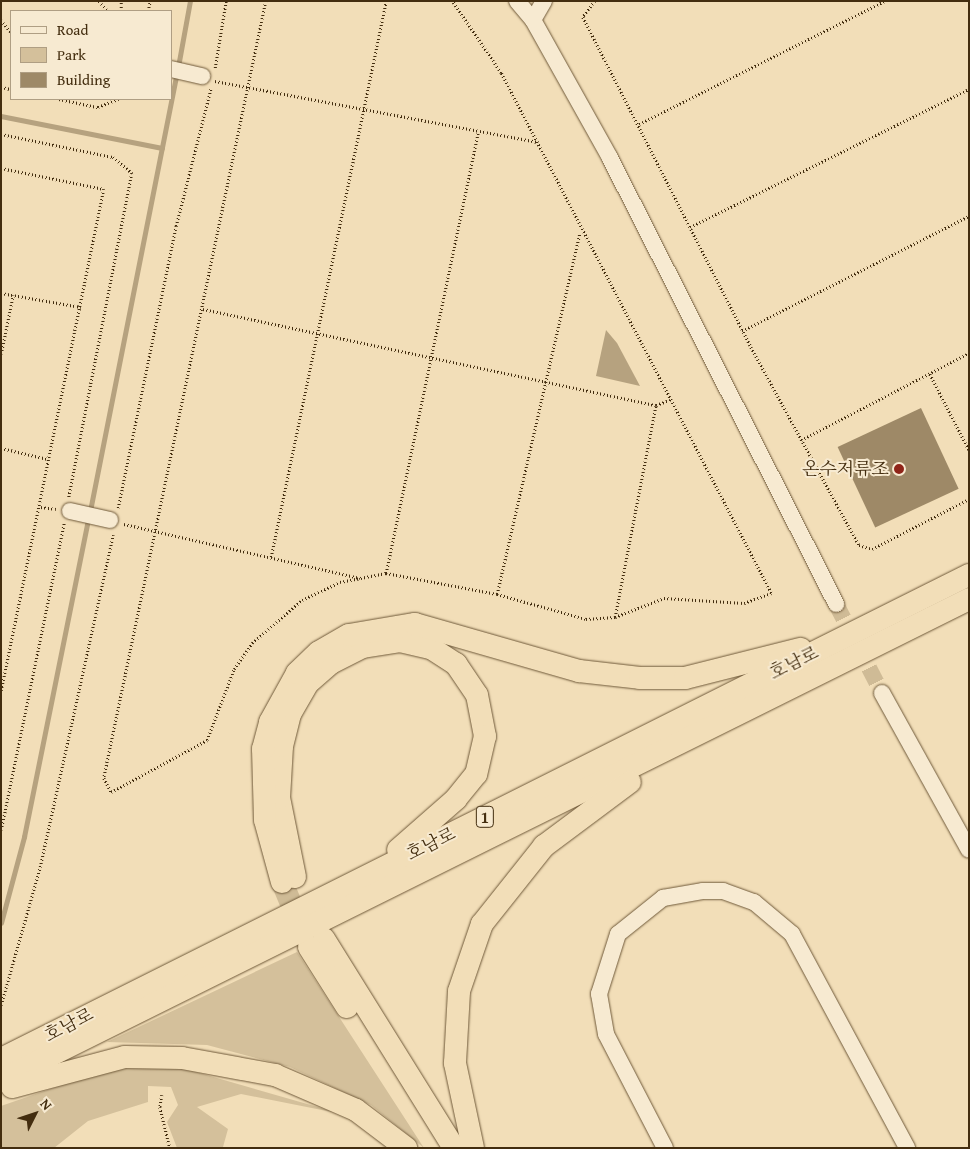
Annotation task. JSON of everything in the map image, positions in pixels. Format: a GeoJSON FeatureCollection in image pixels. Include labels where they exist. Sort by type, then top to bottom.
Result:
{"type":"FeatureCollection","features":[{"type":"Feature","properties":{"kind":"highway","name":"호남로"},"geometry":{"type":"LineString","coordinates":[[1,1059],[969,575]]}},
{"type":"Feature","properties":{"kind":"highway","name":"호남로"},"geometry":{"type":"LineString","coordinates":[[1,1080],[709,730],[969,599]]}},
{"type":"Feature","properties":{"kind":"highway"},"geometry":{"type":"LineString","coordinates":[[346,886],[433,821],[476,774],[485,736],[477,695],[456,664],[431,648],[400,641],[363,647],[331,663],[308,683],[290,714],[282,746],[279,798],[288,879],[265,820],[263,749],[270,722],[297,673],[318,652],[349,635],[415,624],[579,671],[640,678],[685,678],[810,646],[894,613]]}},
{"type":"Feature","properties":{"kind":"highway"},"geometry":{"type":"LineString","coordinates":[[473,1148],[455,1063],[459,991],[482,924],[544,846],[595,806],[709,730]]}},
{"type":"Feature","properties":{"kind":"highway"},"geometry":{"type":"LineString","coordinates":[[437,1148],[316,943],[454,1148]]}},
{"type":"Feature","properties":{"kind":"highway"},"geometry":{"type":"LineString","coordinates":[[1,1091],[125,1057],[182,1058],[275,1074],[356,1110],[406,1148]]}},
{"type":"Feature","properties":{"kind":"street"},"geometry":{"type":"LineString","coordinates":[[517,1],[533,20],[610,158],[836,604]]}},
{"type":"Feature","properties":{"kind":"street"},"geometry":{"type":"LineString","coordinates":[[533,20],[544,1]]}},
{"type":"Feature","properties":{"kind":"street"},"geometry":{"type":"LineString","coordinates":[[172,69],[207,78]]}},
{"type":"Feature","properties":{"kind":"street"},"geometry":{"type":"LineString","coordinates":[[68,510],[113,521]]}},
{"type":"Feature","properties":{"kind":"street"},"geometry":{"type":"LineString","coordinates":[[882,693],[969,850]]}},
{"type":"Feature","properties":{"kind":"street"},"geometry":{"type":"LineString","coordinates":[[665,1148],[606,1034],[599,994],[618,934],[663,898],[703,891],[723,892],[754,902],[792,934],[907,1148]]}},
{"type":"Feature","properties":{"kind":"path"},"geometry":{"type":"LineString","coordinates":[[1,1005],[40,867],[207,78],[226,1]]}},
{"type":"Feature","properties":{"kind":"path"},"geometry":{"type":"LineString","coordinates":[[266,1],[250,89],[154,533],[104,778],[111,792],[207,740],[234,669],[252,643],[302,600],[340,582],[386,573],[497,594],[586,619],[615,617],[664,598],[744,604],[771,593],[580,233],[538,142],[501,73],[452,1]]}},
{"type":"Feature","properties":{"kind":"path"},"geometry":{"type":"LineString","coordinates":[[271,557],[386,1]]}},
{"type":"Feature","properties":{"kind":"path"},"geometry":{"type":"LineString","coordinates":[[595,1],[583,17],[639,124],[742,331],[859,545],[872,549],[969,499]]}},
{"type":"Feature","properties":{"kind":"path"},"geometry":{"type":"LineString","coordinates":[[639,124],[885,1]]}},
{"type":"Feature","properties":{"kind":"path"},"geometry":{"type":"LineString","coordinates":[[1,20],[10,31]]}},
{"type":"Feature","properties":{"kind":"path"},"geometry":{"type":"LineString","coordinates":[[207,78],[250,89],[538,142]]}},
{"type":"Feature","properties":{"kind":"path"},"geometry":{"type":"LineString","coordinates":[[690,226],[969,89]]}},
{"type":"Feature","properties":{"kind":"path"},"geometry":{"type":"LineString","coordinates":[[63,100],[98,107],[116,100]]}},
{"type":"Feature","properties":{"kind":"path"},"geometry":{"type":"LineString","coordinates":[[386,573],[478,131]]}},
{"type":"Feature","properties":{"kind":"path"},"geometry":{"type":"LineString","coordinates":[[1,134],[113,157],[132,173],[104,336],[2,830]]}},
{"type":"Feature","properties":{"kind":"path"},"geometry":{"type":"LineString","coordinates":[[1,173],[2,168],[104,189],[1,694]]}},
{"type":"Feature","properties":{"kind":"path"},"geometry":{"type":"LineString","coordinates":[[742,331],[969,216]]}},
{"type":"Feature","properties":{"kind":"path"},"geometry":{"type":"LineString","coordinates":[[497,594],[580,233]]}},
{"type":"Feature","properties":{"kind":"path"},"geometry":{"type":"LineString","coordinates":[[1,293],[81,307]]}},
{"type":"Feature","properties":{"kind":"path"},"geometry":{"type":"LineString","coordinates":[[1,354],[13,296]]}},
{"type":"Feature","properties":{"kind":"path"},"geometry":{"type":"LineString","coordinates":[[203,309],[431,360],[545,381],[656,405],[670,400]]}},
{"type":"Feature","properties":{"kind":"path"},"geometry":{"type":"LineString","coordinates":[[801,440],[969,354]]}},
{"type":"Feature","properties":{"kind":"path"},"geometry":{"type":"LineString","coordinates":[[930,374],[969,450]]}},
{"type":"Feature","properties":{"kind":"path"},"geometry":{"type":"LineString","coordinates":[[615,617],[656,405]]}},
{"type":"Feature","properties":{"kind":"path"},"geometry":{"type":"LineString","coordinates":[[1,448],[48,459]]}},
{"type":"Feature","properties":{"kind":"path"},"geometry":{"type":"LineString","coordinates":[[113,521],[154,533],[362,578]]}},
{"type":"Feature","properties":{"kind":"path"},"geometry":{"type":"LineString","coordinates":[[162,1095],[160,1107],[170,1148]]}},
{"type":"Feature","properties":{"kind":"green space"},"geometry":{"type":"Polygon","coordinates":[[[297,952],[424,1148],[371,1105],[290,1067],[207,1045],[107,1042],[297,952]]]}},
{"type":"Feature","properties":{"kind":"green space"},"geometry":{"type":"Polygon","coordinates":[[[165,1063],[342,1114],[241,1094],[197,1107],[228,1129],[223,1147],[177,1148],[167,1122],[178,1105],[171,1087],[148,1086],[148,1102],[88,1121],[54,1148],[1,1148],[1,1106],[105,1070],[165,1063]]]}},
{"type":"Feature","properties":{"kind":"shaded area"},"geometry":{"type":"Polygon","coordinates":[[[606,330],[617,343],[640,386],[596,376],[606,330]]]}},
{"type":"Feature","properties":{"kind":"building","name":"온수저류조"},"geometry":{"type":"Polygon","coordinates":[[[921,408],[959,489],[875,528],[838,447],[921,408]]]}},
{"type":"Feature","properties":{"kind":"waterway"},"geometry":{"type":"LineString","coordinates":[[178,67],[190,1]]}},
{"type":"Feature","properties":{"kind":"waterway"},"geometry":{"type":"LineString","coordinates":[[172,95],[176,75]]}},
{"type":"Feature","properties":{"kind":"waterway"},"geometry":{"type":"LineString","coordinates":[[90,511],[171,100]]}},
{"type":"Feature","properties":{"kind":"waterway"},"geometry":{"type":"LineString","coordinates":[[1,116],[162,148]]}},
{"type":"Feature","properties":{"kind":"waterway"},"geometry":{"type":"LineString","coordinates":[[1,923],[24,837],[88,519]]}},
{"type":"Feature","properties":{"kind":"tunnel"},"geometry":{"type":"LineString","coordinates":[[836,604],[882,693]]}},
{"type":"Feature","properties":{"kind":"tunnel"},"geometry":{"type":"LineString","coordinates":[[282,882],[302,930]]}},
{"type":"Feature","properties":{"kind":"place","name":"온수저류조"},"geometry":{"type":"Point","coordinates":[899,469]}}]}
